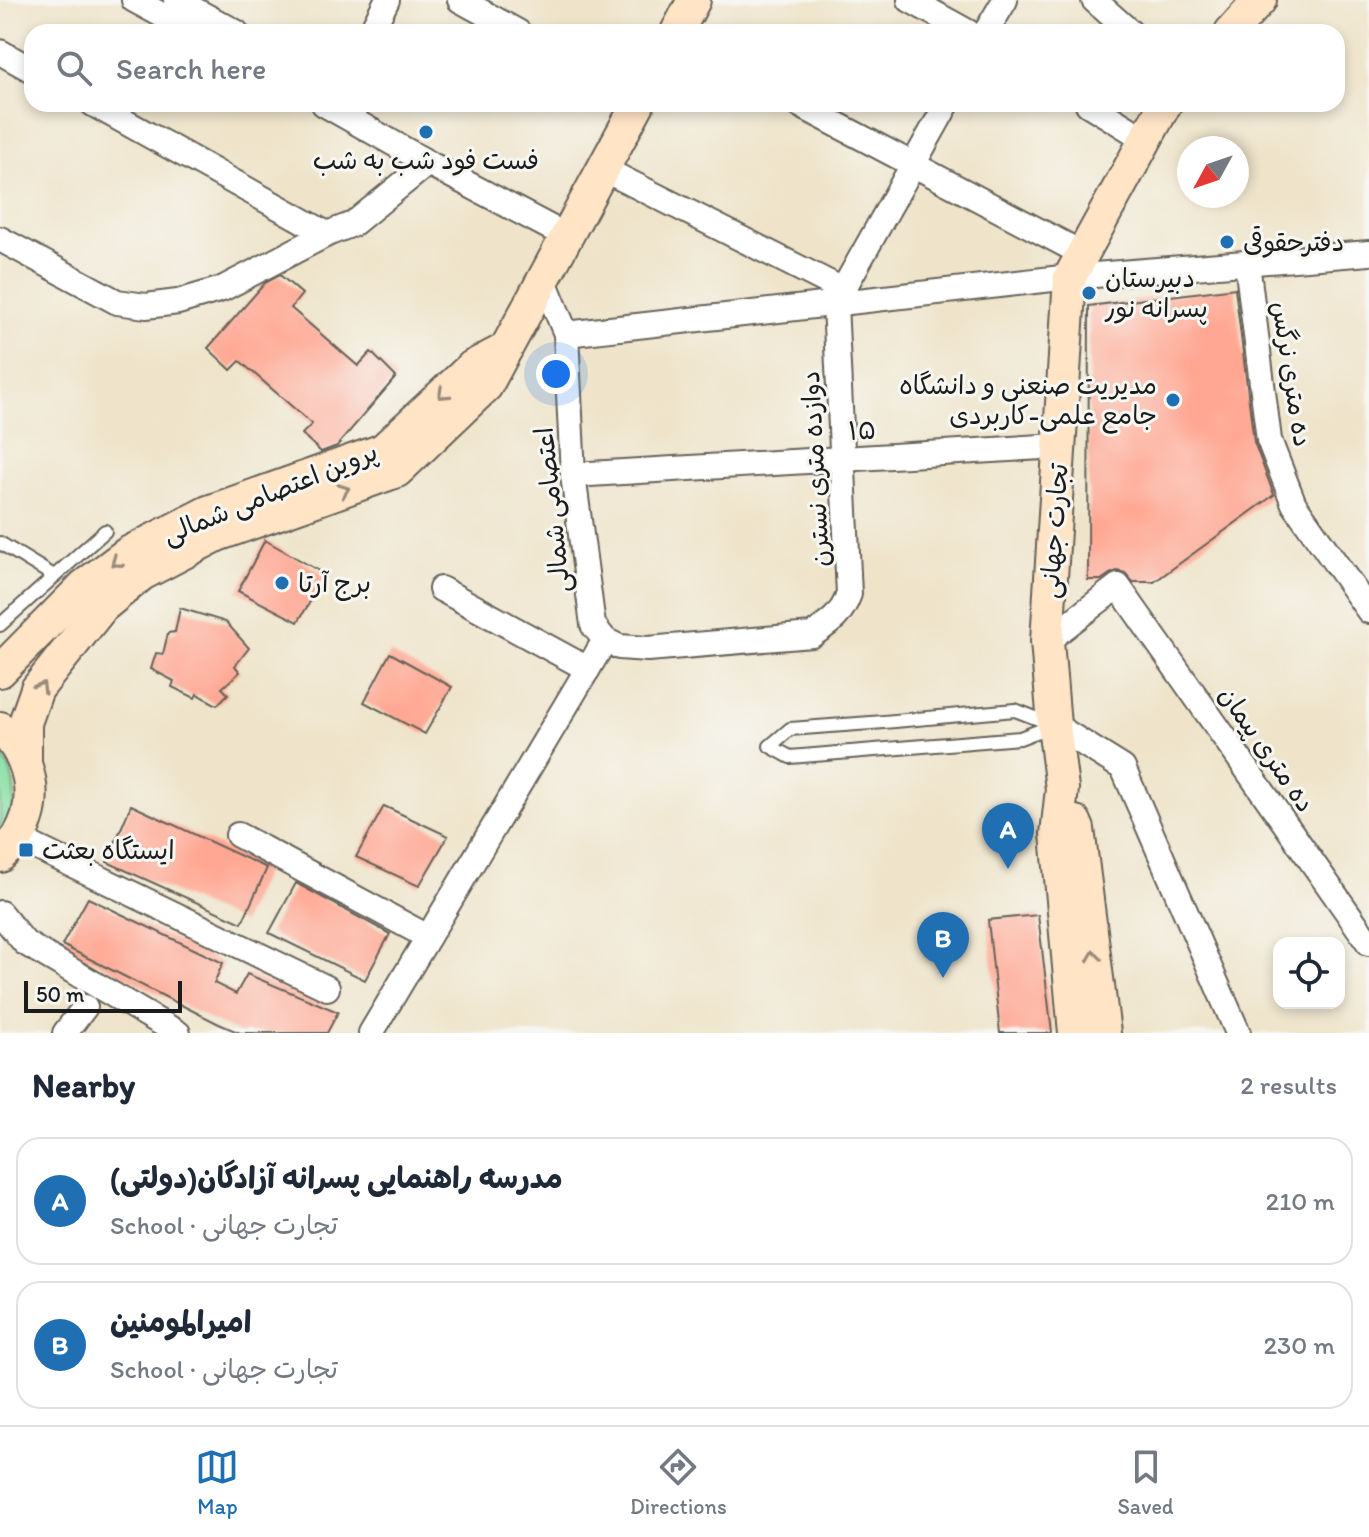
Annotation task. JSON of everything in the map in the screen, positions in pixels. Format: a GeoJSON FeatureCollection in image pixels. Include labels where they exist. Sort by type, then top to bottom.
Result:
{"type":"FeatureCollection","features":[{"type":"Feature","properties":{"kind":"main road"},"geometry":{"type":"LineString","coordinates":[[681,24],[694,0]]}},
{"type":"Feature","properties":{"kind":"main road"},"geometry":{"type":"LineString","coordinates":[[1238,24],[1260,0]]}},
{"type":"Feature","properties":{"kind":"main road","name":"پروین اعتصامی شمالی"},"geometry":{"type":"LineString","coordinates":[[8,847],[28,814],[31,787],[25,761],[25,723],[37,689],[102,607],[142,574],[217,535],[397,471],[486,386],[634,112]]}},
{"type":"Feature","properties":{"kind":"main road","name":"تجارت جهانی"},"geometry":{"type":"LineString","coordinates":[[1075,1033],[1057,834],[1062,789],[1047,641],[1059,446],[1076,266],[1160,112]]}},
{"type":"Feature","properties":{"kind":"main road","name":"پروین اعتصامی شمالی"},"geometry":{"type":"LineString","coordinates":[[0,671],[84,586],[128,553],[208,512],[383,450],[472,367],[506,349]]}},
{"type":"Feature","properties":{"kind":"main road"},"geometry":{"type":"LineString","coordinates":[[0,728],[12,739],[25,761]]}},
{"type":"Feature","properties":{"kind":"main road","name":"تجارت جهانی"},"geometry":{"type":"LineString","coordinates":[[1062,789],[1078,829],[1104,1033]]}},
{"type":"Feature","properties":{"kind":"street"},"geometry":{"type":"LineString","coordinates":[[134,0],[178,24]]}},
{"type":"Feature","properties":{"kind":"street"},"geometry":{"type":"LineString","coordinates":[[176,0],[221,24]]}},
{"type":"Feature","properties":{"kind":"street"},"geometry":{"type":"LineString","coordinates":[[375,24],[387,0]]}},
{"type":"Feature","properties":{"kind":"street"},"geometry":{"type":"LineString","coordinates":[[460,0],[504,24]]}},
{"type":"Feature","properties":{"kind":"street"},"geometry":{"type":"LineString","coordinates":[[910,0],[954,24]]}},
{"type":"Feature","properties":{"kind":"street"},"geometry":{"type":"LineString","coordinates":[[991,24],[1005,0]]}},
{"type":"Feature","properties":{"kind":"street"},"geometry":{"type":"LineString","coordinates":[[1094,0],[1121,24]]}},
{"type":"Feature","properties":{"kind":"street"},"geometry":{"type":"LineString","coordinates":[[0,52],[24,66]]}},
{"type":"Feature","properties":{"kind":"street"},"geometry":{"type":"LineString","coordinates":[[107,112],[327,234]]}},
{"type":"Feature","properties":{"kind":"street"},"geometry":{"type":"LineString","coordinates":[[342,112],[428,163],[566,236]]}},
{"type":"Feature","properties":{"kind":"street"},"geometry":{"type":"LineString","coordinates":[[813,112],[913,165],[1076,266]]}},
{"type":"Feature","properties":{"kind":"street"},"geometry":{"type":"LineString","coordinates":[[839,297],[943,112]]}},
{"type":"Feature","properties":{"kind":"street"},"geometry":{"type":"LineString","coordinates":[[1101,112],[1145,139]]}},
{"type":"Feature","properties":{"kind":"street"},"geometry":{"type":"LineString","coordinates":[[0,239],[117,302],[146,306],[178,302],[222,289],[327,234],[353,224],[428,163]]}},
{"type":"Feature","properties":{"kind":"street"},"geometry":{"type":"LineString","coordinates":[[603,169],[839,297]]}},
{"type":"Feature","properties":{"kind":"street"},"geometry":{"type":"LineString","coordinates":[[566,334],[1076,266],[1247,263],[1369,253]]}},
{"type":"Feature","properties":{"kind":"street","name":"ده متری نرگس"},"geometry":{"type":"LineString","coordinates":[[1247,263],[1269,440],[1294,504],[1369,611]]}},
{"type":"Feature","properties":{"kind":"street","name":"اعتصامی شمالی"},"geometry":{"type":"LineString","coordinates":[[543,278],[566,334],[573,475],[593,625],[605,640]]}},
{"type":"Feature","properties":{"kind":"street","name":"دوازده متری نسترن"},"geometry":{"type":"LineString","coordinates":[[605,640],[619,647],[648,649],[812,635],[843,610],[849,594],[839,297]]}},
{"type":"Feature","properties":{"kind":"street","name":"۱۵"},"geometry":{"type":"LineString","coordinates":[[573,475],[1059,446]]}},
{"type":"Feature","properties":{"kind":"street","name":"ده متری پیمان"},"geometry":{"type":"LineString","coordinates":[[1047,641],[1118,586],[1369,943]]}},
{"type":"Feature","properties":{"kind":"street"},"geometry":{"type":"LineString","coordinates":[[441,589],[588,669]]}},
{"type":"Feature","properties":{"kind":"street"},"geometry":{"type":"LineString","coordinates":[[371,1033],[605,640]]}},
{"type":"Feature","properties":{"kind":"street"},"geometry":{"type":"LineString","coordinates":[[1054,725],[1123,768],[1238,1033]]}},
{"type":"Feature","properties":{"kind":"street"},"geometry":{"type":"LineString","coordinates":[[238,835],[428,937]]}},
{"type":"Feature","properties":{"kind":"street"},"geometry":{"type":"LineString","coordinates":[[8,847],[327,988]]}},
{"type":"Feature","properties":{"kind":"street"},"geometry":{"type":"LineString","coordinates":[[0,913],[25,943],[178,1033]]}},
{"type":"Feature","properties":{"kind":"street"},"geometry":{"type":"LineString","coordinates":[[65,1033],[85,1007]]}},
{"type":"Feature","properties":{"kind":"lane"},"geometry":{"type":"LineString","coordinates":[[0,625],[105,531]]}},
{"type":"Feature","properties":{"kind":"lane"},"geometry":{"type":"LineString","coordinates":[[0,543],[54,576]]}},
{"type":"Feature","properties":{"kind":"lane"},"geometry":{"type":"LineString","coordinates":[[1015,710],[1054,725],[1020,738],[790,757],[770,746],[790,729],[1015,710]]}},
{"type":"Feature","properties":{"kind":"green space"},"geometry":{"type":"Polygon","coordinates":[[[0,751],[11,772],[15,794],[11,815],[0,836],[0,751]]]}},
{"type":"Feature","properties":{"kind":"building"},"geometry":{"type":"Polygon","coordinates":[[[280,275],[302,294],[291,308],[358,366],[371,352],[396,377],[337,446],[321,452],[302,434],[312,424],[240,361],[231,370],[208,348],[265,283],[280,275]]]}},
{"type":"Feature","properties":{"kind":"building","name":"مدیریت صنعنی و دانشگاه جامع علمی-کاربردی"},"geometry":{"type":"Polygon","coordinates":[[[1235,288],[1254,442],[1274,495],[1154,582],[1133,582],[1125,573],[1117,571],[1101,580],[1088,580],[1089,306],[1235,288]]]}},
{"type":"Feature","properties":{"kind":"building","name":"برج آرتا"},"geometry":{"type":"Polygon","coordinates":[[[265,540],[326,575],[298,622],[238,591],[265,540]]]}},
{"type":"Feature","properties":{"kind":"building"},"geometry":{"type":"Polygon","coordinates":[[[180,608],[226,622],[249,648],[235,666],[240,672],[222,688],[228,694],[217,705],[197,694],[195,698],[172,687],[174,681],[151,669],[156,653],[163,654],[168,633],[175,632],[180,608]]]}},
{"type":"Feature","properties":{"kind":"building"},"geometry":{"type":"Polygon","coordinates":[[[390,653],[452,687],[425,734],[364,702],[390,653]]]}},
{"type":"Feature","properties":{"kind":"building"},"geometry":{"type":"Polygon","coordinates":[[[131,805],[267,868],[242,923],[107,862],[131,805]]]}},
{"type":"Feature","properties":{"kind":"building"},"geometry":{"type":"Polygon","coordinates":[[[384,806],[448,836],[419,886],[356,857],[384,806]]]}},
{"type":"Feature","properties":{"kind":"building"},"geometry":{"type":"Polygon","coordinates":[[[296,883],[390,934],[365,980],[269,933],[296,883]]]}},
{"type":"Feature","properties":{"kind":"building"},"geometry":{"type":"Polygon","coordinates":[[[88,898],[223,963],[214,983],[236,994],[247,974],[338,1012],[327,1033],[240,1033],[219,1024],[62,945],[88,898]]]}},
{"type":"Feature","properties":{"kind":"building"},"geometry":{"type":"Polygon","coordinates":[[[1038,915],[1052,1033],[1000,1033],[988,920],[1038,915]]]}},
{"type":"Feature","properties":{"kind":"place","name":"فست فود شب به شب"},"geometry":{"type":"Point","coordinates":[426,132]}},
{"type":"Feature","properties":{"kind":"place","name":"دفترحقوقی"},"geometry":{"type":"Point","coordinates":[1227,242]}},
{"type":"Feature","properties":{"kind":"place","name":"دبیرستان پسرانه نور"},"geometry":{"type":"Point","coordinates":[1089,293]}},
{"type":"Feature","properties":{"kind":"place","name":"مدیریت صنعنی و دانشگاه جامع علمی-کاربردی"},"geometry":{"type":"Point","coordinates":[1173,400]}},
{"type":"Feature","properties":{"kind":"place","name":"برج آرتا"},"geometry":{"type":"Point","coordinates":[282,583]}},
{"type":"Feature","properties":{"kind":"place","name":"ایستگاه بعثت"},"geometry":{"type":"Point","coordinates":[26,850]}},
{"type":"Feature","properties":{"kind":"place","name":"مدرسه راهنمایی پسرانه آزادگان(دولتی)"},"geometry":{"type":"Point","coordinates":[1008,869]}},
{"type":"Feature","properties":{"kind":"place","name":"امیرالمومنین"},"geometry":{"type":"Point","coordinates":[943,978]}}]}
